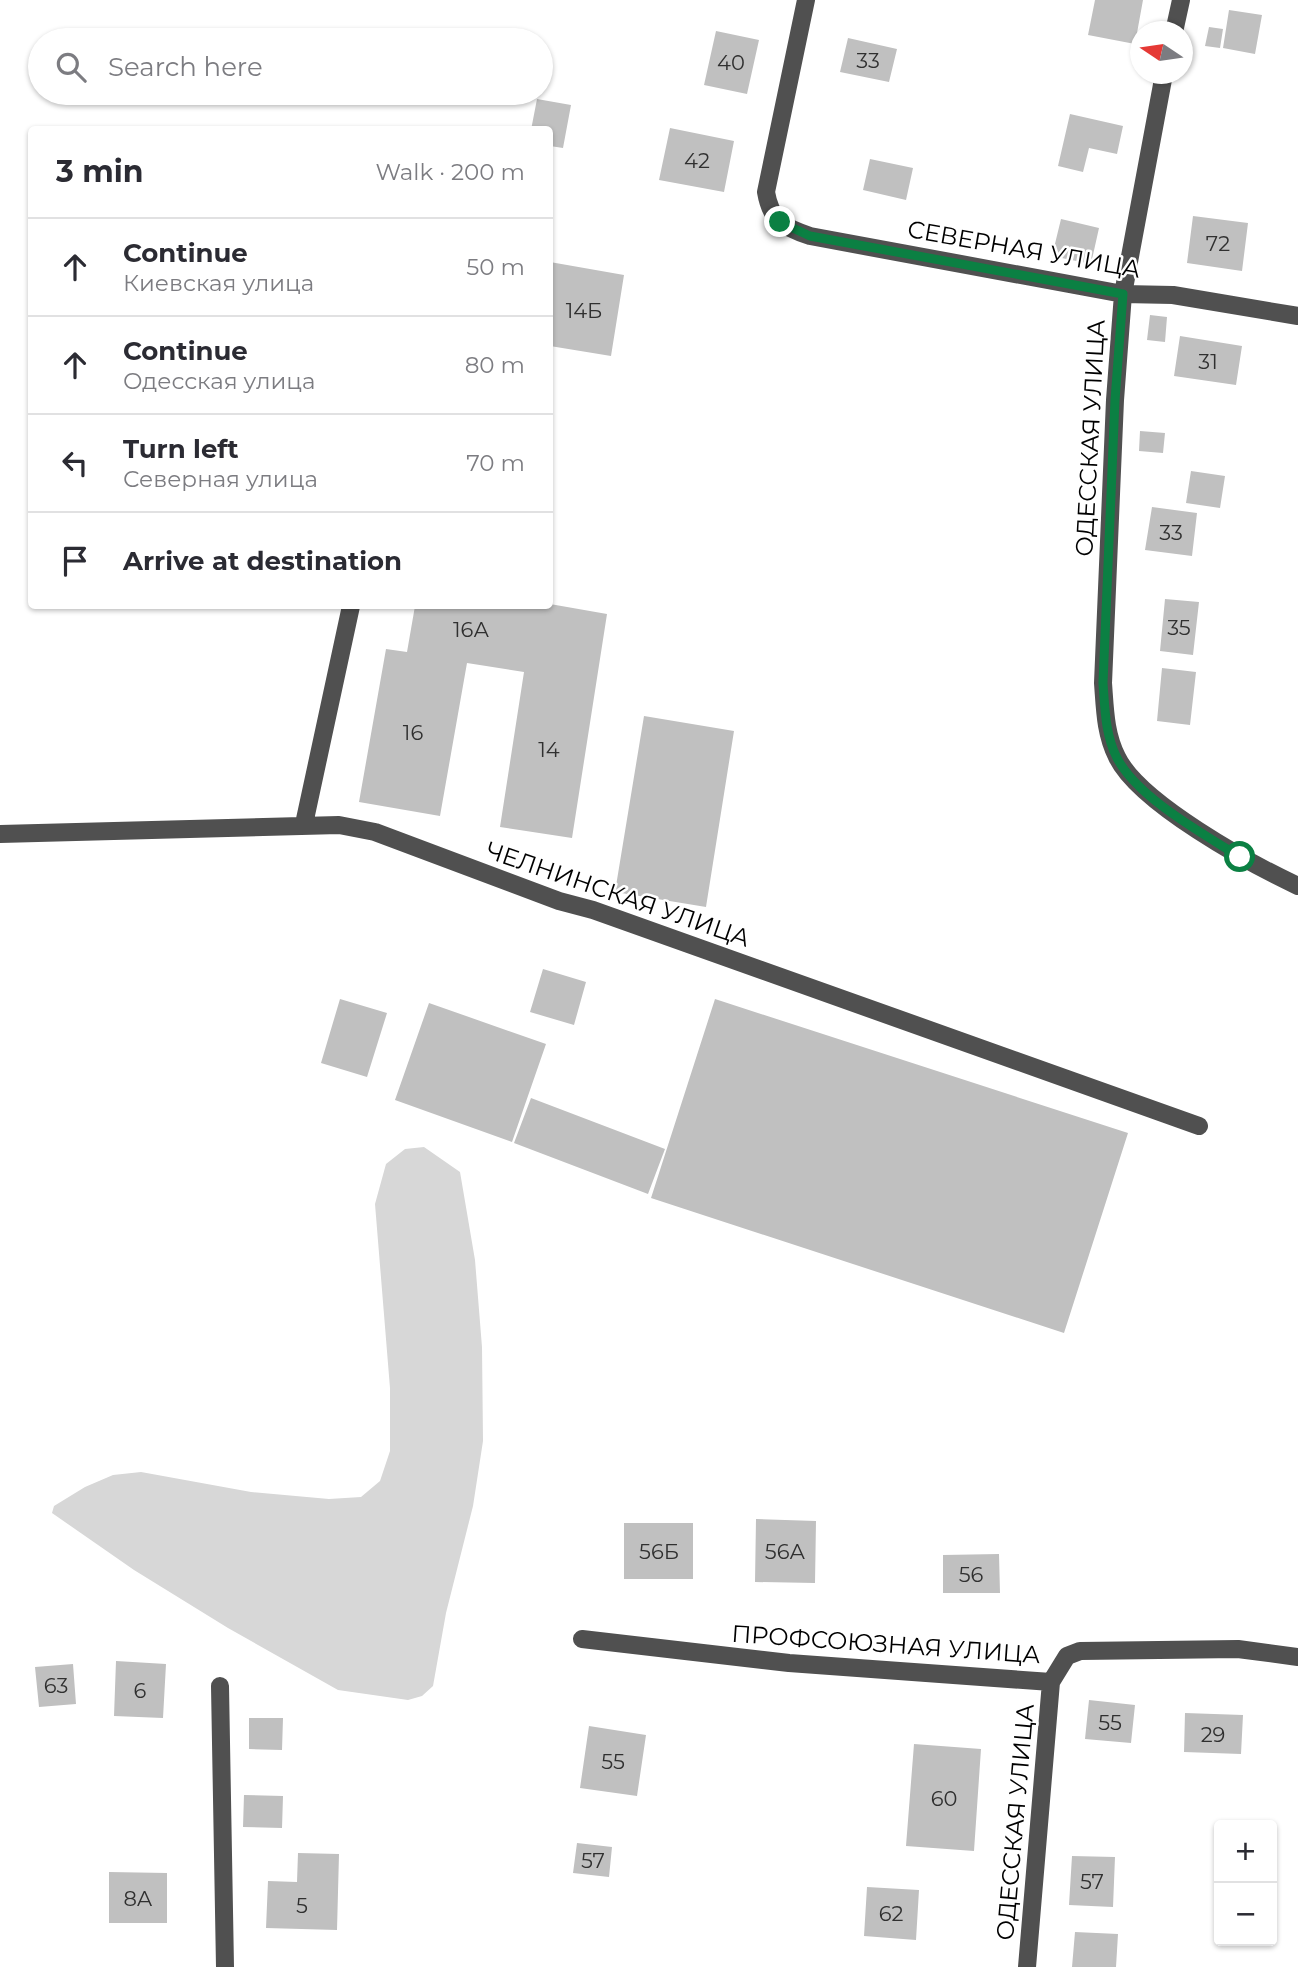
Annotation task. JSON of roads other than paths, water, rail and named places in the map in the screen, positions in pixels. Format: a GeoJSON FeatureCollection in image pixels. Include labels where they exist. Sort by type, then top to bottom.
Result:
{"type":"FeatureCollection","features":[{"type":"Feature","properties":{"kind":"street","name":"СЕВЕРНАЯ УЛИЦА"},"geometry":{"type":"LineString","coordinates":[[806,0],[766,192],[769,210],[780,222],[810,236],[1123,294],[1173,295],[1298,316]]}},
{"type":"Feature","properties":{"kind":"street"},"geometry":{"type":"LineString","coordinates":[[1176,21],[1181,0]]}},
{"type":"Feature","properties":{"kind":"street","name":"ОДЕССКАЯ УЛИЦА"},"geometry":{"type":"LineString","coordinates":[[1162,84],[1123,294],[1115,400],[1103,683],[1106,725],[1117,757],[1130,778],[1194,828],[1240,857],[1298,886]]}},
{"type":"Feature","properties":{"kind":"street"},"geometry":{"type":"LineString","coordinates":[[304,824],[350,609]]}},
{"type":"Feature","properties":{"kind":"street","name":"ЧЕЛНИНСКАЯ УЛИЦА"},"geometry":{"type":"LineString","coordinates":[[0,834],[304,824],[339,825],[375,832],[559,901],[593,910],[1199,1126]]}},
{"type":"Feature","properties":{"kind":"street","name":"ПРОФСОЮЗНАЯ УЛИЦА"},"geometry":{"type":"LineString","coordinates":[[582,1639],[789,1663],[1051,1682],[1067,1656],[1080,1651],[1238,1649],[1298,1657]]}},
{"type":"Feature","properties":{"kind":"street","name":"ОДЕССКАЯ УЛИЦА"},"geometry":{"type":"LineString","coordinates":[[1027,1967],[1051,1682]]}},
{"type":"Feature","properties":{"kind":"street"},"geometry":{"type":"LineString","coordinates":[[220,1686],[225,1967]]}}]}
